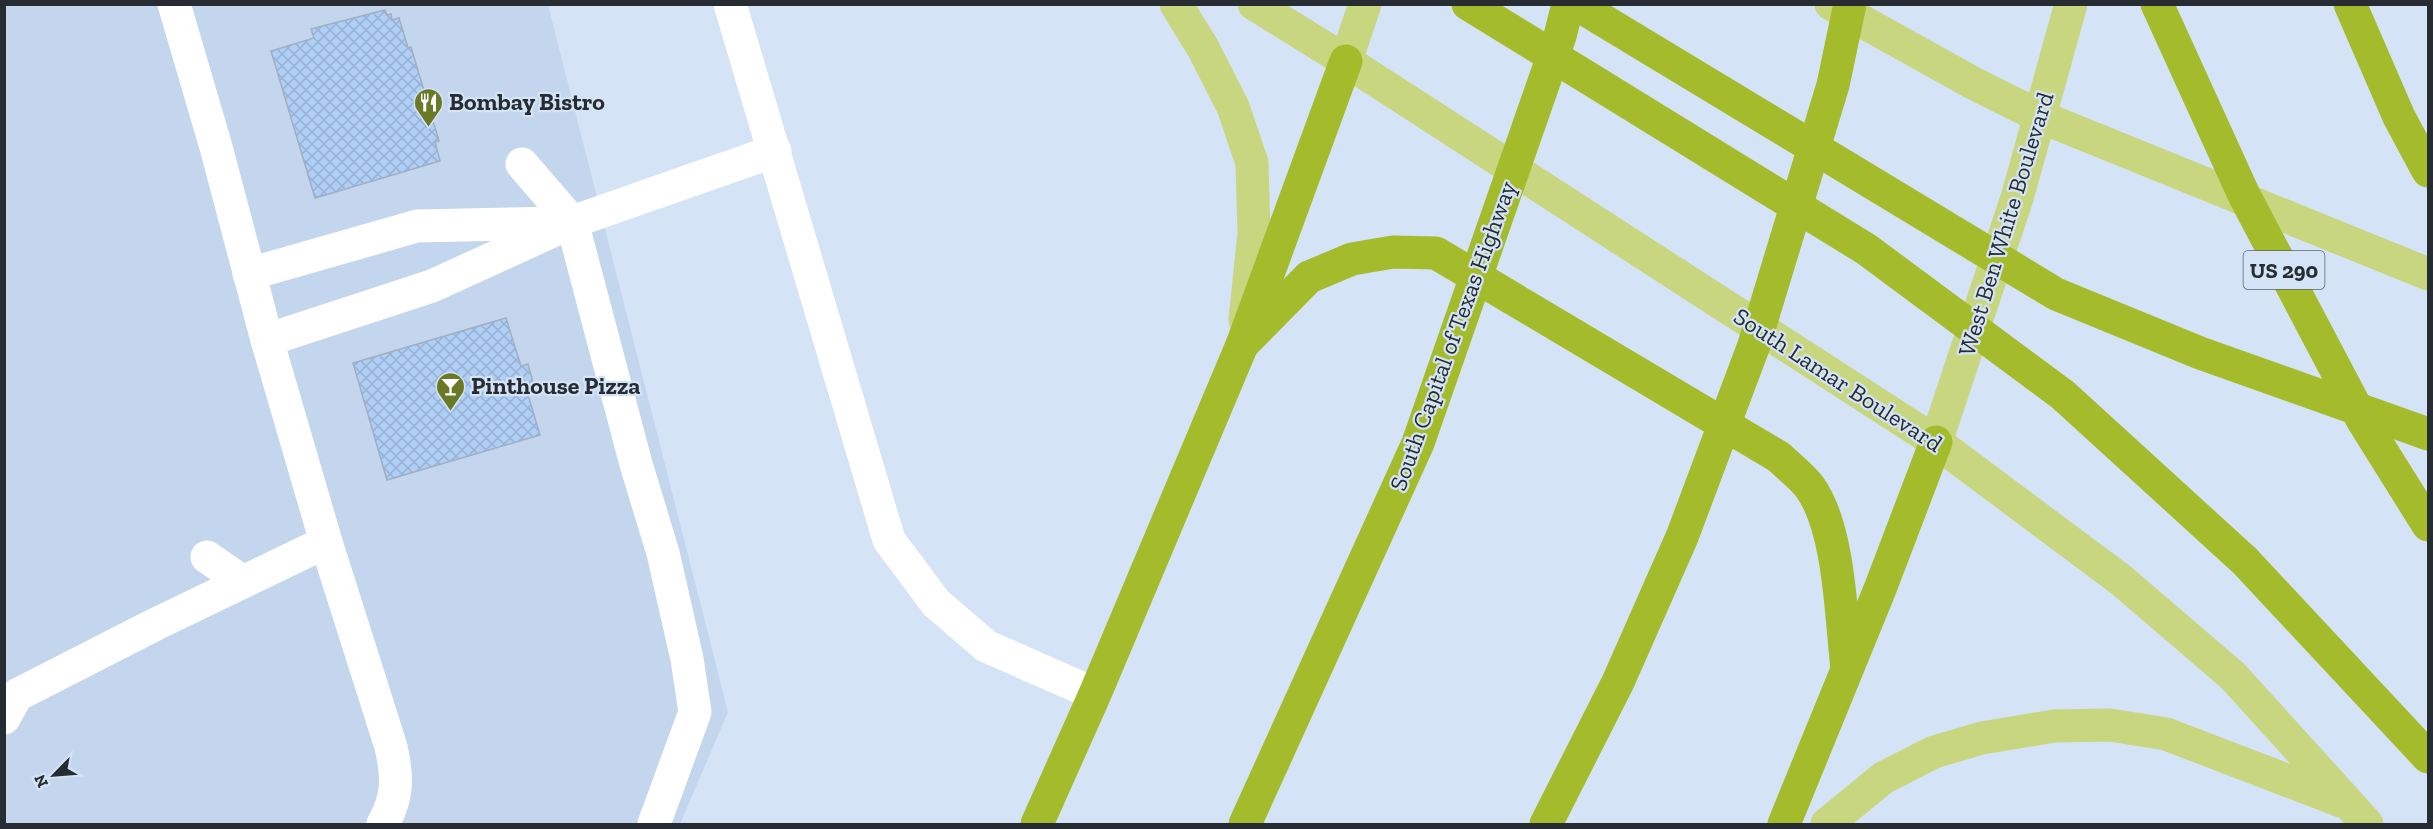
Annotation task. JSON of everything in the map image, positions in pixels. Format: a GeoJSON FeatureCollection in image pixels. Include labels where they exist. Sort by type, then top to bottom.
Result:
{"type":"FeatureCollection","features":[{"type":"Feature","properties":{"kind":"highway"},"geometry":{"type":"LineString","coordinates":[[1468,4],[1866,249],[2063,395],[2245,561],[2428,757]]}},
{"type":"Feature","properties":{"kind":"highway","name":"South Capital of Texas Highway"},"geometry":{"type":"LineString","coordinates":[[1245,825],[1418,443],[1560,36],[1568,4]]}},
{"type":"Feature","properties":{"kind":"highway"},"geometry":{"type":"LineString","coordinates":[[1576,4],[2056,294],[2200,353],[2428,434]]}},
{"type":"Feature","properties":{"kind":"highway"},"geometry":{"type":"LineString","coordinates":[[1546,825],[1618,682],[1682,537],[1754,345],[1833,85],[1850,4]]}},
{"type":"Feature","properties":{"kind":"highway","name":"US 290"},"geometry":{"type":"LineString","coordinates":[[2157,4],[2244,195],[2363,421],[2428,525]]}},
{"type":"Feature","properties":{"kind":"highway"},"geometry":{"type":"LineString","coordinates":[[2350,4],[2399,117],[2428,171]]}},
{"type":"Feature","properties":{"kind":"highway"},"geometry":{"type":"LineString","coordinates":[[1037,825],[1095,694],[1242,345],[1346,61]]}},
{"type":"Feature","properties":{"kind":"highway"},"geometry":{"type":"LineString","coordinates":[[1242,345],[1309,277],[1352,259],[1393,252],[1436,253],[1779,457],[1809,487],[1828,525],[1833,546],[1847,669]]}},
{"type":"Feature","properties":{"kind":"highway"},"geometry":{"type":"LineString","coordinates":[[1784,825],[1880,589],[1936,442]]}},
{"type":"Feature","properties":{"kind":"main road"},"geometry":{"type":"LineString","coordinates":[[1176,4],[1203,48],[1233,107],[1252,163],[1254,233],[1242,345]]}},
{"type":"Feature","properties":{"kind":"main road","name":"South Lamar Boulevard"},"geometry":{"type":"LineString","coordinates":[[1254,4],[1936,442],[2121,580],[2233,676],[2357,814]]}},
{"type":"Feature","properties":{"kind":"main road"},"geometry":{"type":"LineString","coordinates":[[1831,4],[1973,83],[2041,117],[2428,274]]}},
{"type":"Feature","properties":{"kind":"main road","name":"West Ben White Boulevard"},"geometry":{"type":"LineString","coordinates":[[1936,442],[2017,198],[2071,4]]}},
{"type":"Feature","properties":{"kind":"main road"},"geometry":{"type":"LineString","coordinates":[[1346,61],[1362,12]]}},
{"type":"Feature","properties":{"kind":"main road"},"geometry":{"type":"LineString","coordinates":[[1827,825],[1883,778],[1934,752],[1982,738],[2054,726],[2110,725],[2166,734],[2357,814]]}},
{"type":"Feature","properties":{"kind":"street"},"geometry":{"type":"LineString","coordinates":[[174,4],[216,147],[267,340],[395,766],[394,804],[383,825]]}},
{"type":"Feature","properties":{"kind":"street"},"geometry":{"type":"LineString","coordinates":[[730,4],[889,540],[936,603],[986,646],[1095,694]]}},
{"type":"Feature","properties":{"kind":"street"},"geometry":{"type":"LineString","coordinates":[[267,340],[432,286],[572,222],[775,151]]}},
{"type":"Feature","properties":{"kind":"street"},"geometry":{"type":"LineString","coordinates":[[522,164],[572,222],[636,464],[663,553],[687,660],[695,712],[654,825]]}},
{"type":"Feature","properties":{"kind":"street"},"geometry":{"type":"LineString","coordinates":[[249,274],[417,226],[572,222]]}},
{"type":"Feature","properties":{"kind":"street"},"geometry":{"type":"LineString","coordinates":[[9,695],[326,542]]}},
{"type":"Feature","properties":{"kind":"street"},"geometry":{"type":"LineString","coordinates":[[207,557],[243,582]]}},
{"type":"Feature","properties":{"kind":"shaded area"},"geometry":{"type":"Polygon","coordinates":[[[5,5],[548,5],[728,712],[680,824],[5,824],[5,5]]]}},
{"type":"Feature","properties":{"kind":"building"},"geometry":{"type":"Polygon","coordinates":[[[385,10],[387,15],[391,14],[392,20],[399,18],[408,48],[411,47],[439,141],[435,142],[440,161],[315,198],[271,51],[314,38],[311,29],[385,10]]]}},
{"type":"Feature","properties":{"kind":"building","name":"Pinthouse Pizza"},"geometry":{"type":"Polygon","coordinates":[[[506,318],[521,366],[528,364],[534,386],[526,388],[540,435],[387,480],[353,363],[506,318]]]}},
{"type":"Feature","properties":{"kind":"place","name":"Bombay Bistro"},"geometry":{"type":"Point","coordinates":[428,128]}},
{"type":"Feature","properties":{"kind":"place","name":"Pinthouse Pizza"},"geometry":{"type":"Point","coordinates":[450,412]}}]}
